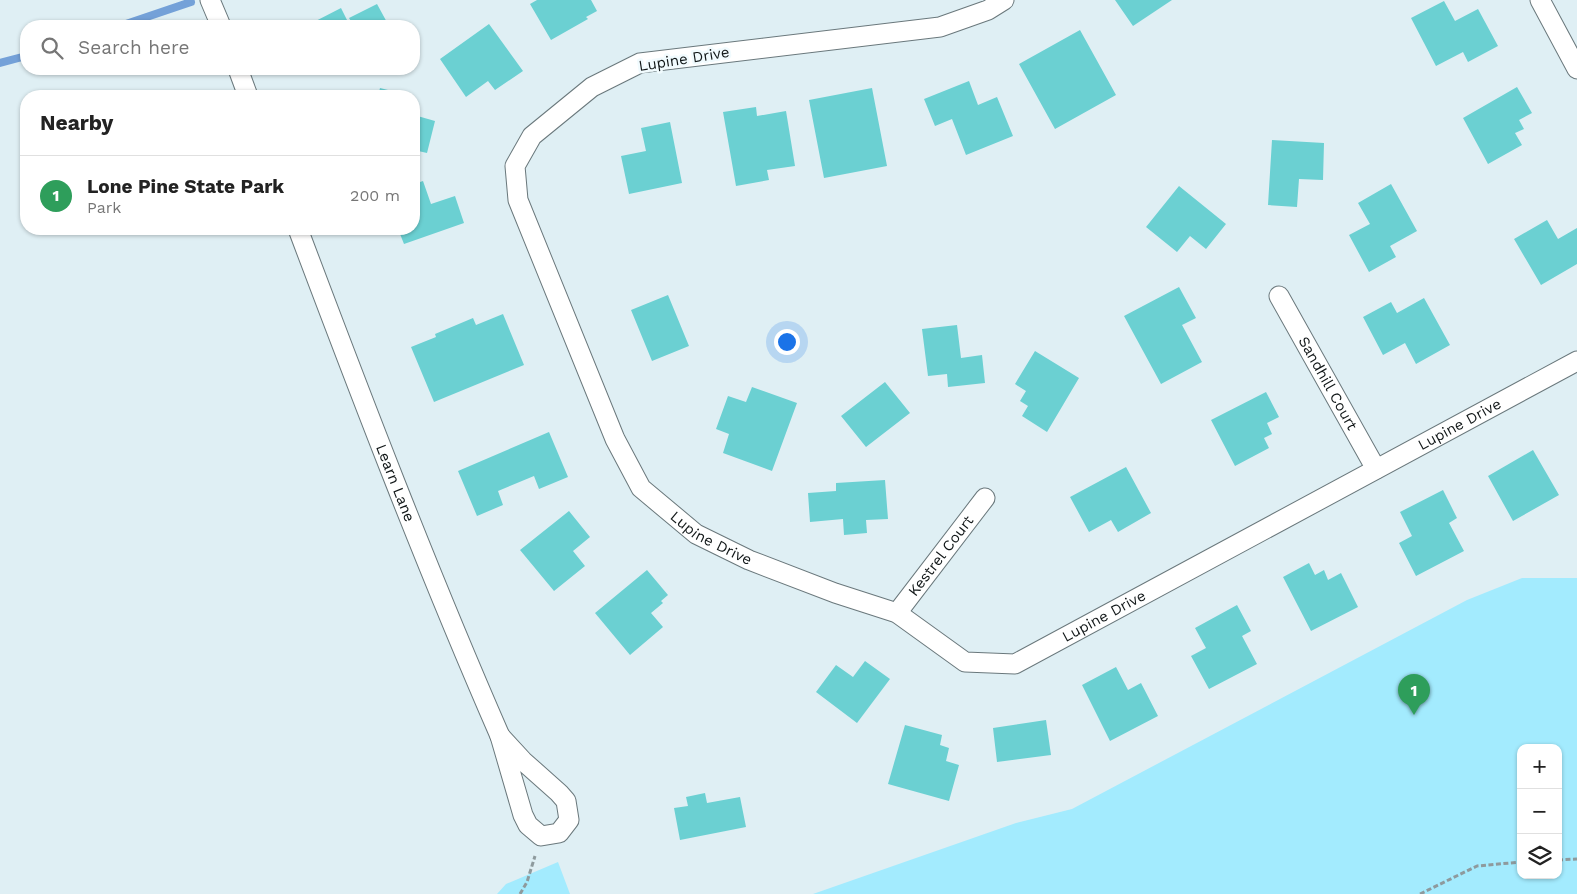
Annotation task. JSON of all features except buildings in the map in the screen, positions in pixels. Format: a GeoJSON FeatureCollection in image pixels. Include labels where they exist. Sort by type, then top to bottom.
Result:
{"type":"FeatureCollection","features":[{"type":"Feature","properties":{"kind":"street"},"geometry":{"type":"LineString","coordinates":[[210,0],[218,20]]}},
{"type":"Feature","properties":{"kind":"street","name":"Lupine Drive"},"geometry":{"type":"LineString","coordinates":[[1004,0],[988,10],[940,27],[640,63],[592,87],[532,136],[515,166],[518,200],[615,439],[641,488],[696,534],[749,560],[835,593],[897,613],[965,662],[1015,664],[1577,361]]}},
{"type":"Feature","properties":{"kind":"street"},"geometry":{"type":"LineString","coordinates":[[1540,0],[1577,69]]}},
{"type":"Feature","properties":{"kind":"street"},"geometry":{"type":"LineString","coordinates":[[240,75],[246,90]]}},
{"type":"Feature","properties":{"kind":"street","name":"Learn Lane"},"geometry":{"type":"LineString","coordinates":[[300,235],[389,464],[500,736],[523,815],[528,825],[541,836],[559,833],[566,827],[569,811],[566,802],[500,736]]}},
{"type":"Feature","properties":{"kind":"street","name":"Sandhill Court"},"geometry":{"type":"LineString","coordinates":[[1279,296],[1376,469]]}},
{"type":"Feature","properties":{"kind":"street","name":"Kestrel Court"},"geometry":{"type":"LineString","coordinates":[[897,613],[985,498]]}},
{"type":"Feature","properties":{"kind":"path"},"geometry":{"type":"LineString","coordinates":[[520,894],[527,882],[541,836]]}},
{"type":"Feature","properties":{"kind":"path"},"geometry":{"type":"LineString","coordinates":[[1562,860],[1577,859]]}},
{"type":"Feature","properties":{"kind":"path"},"geometry":{"type":"LineString","coordinates":[[1420,894],[1477,866],[1517,862]]}},
{"type":"Feature","properties":{"kind":"shaded area"},"geometry":{"type":"Polygon","coordinates":[[[1522,578],[1577,578],[1577,894],[813,894],[1016,823],[1072,809],[1467,600],[1522,578]]]}},
{"type":"Feature","properties":{"kind":"shaded area"},"geometry":{"type":"Polygon","coordinates":[[[558,862],[570,894],[497,894],[506,884],[558,862]]]}},
{"type":"Feature","properties":{"kind":"waterway"},"geometry":{"type":"LineString","coordinates":[[138,20],[191,2]]}},
{"type":"Feature","properties":{"kind":"waterway"},"geometry":{"type":"LineString","coordinates":[[0,63],[20,58]]}},
{"type":"Feature","properties":{"kind":"place","name":"Lone Pine State Park"},"geometry":{"type":"Point","coordinates":[1414,715]}}]}
